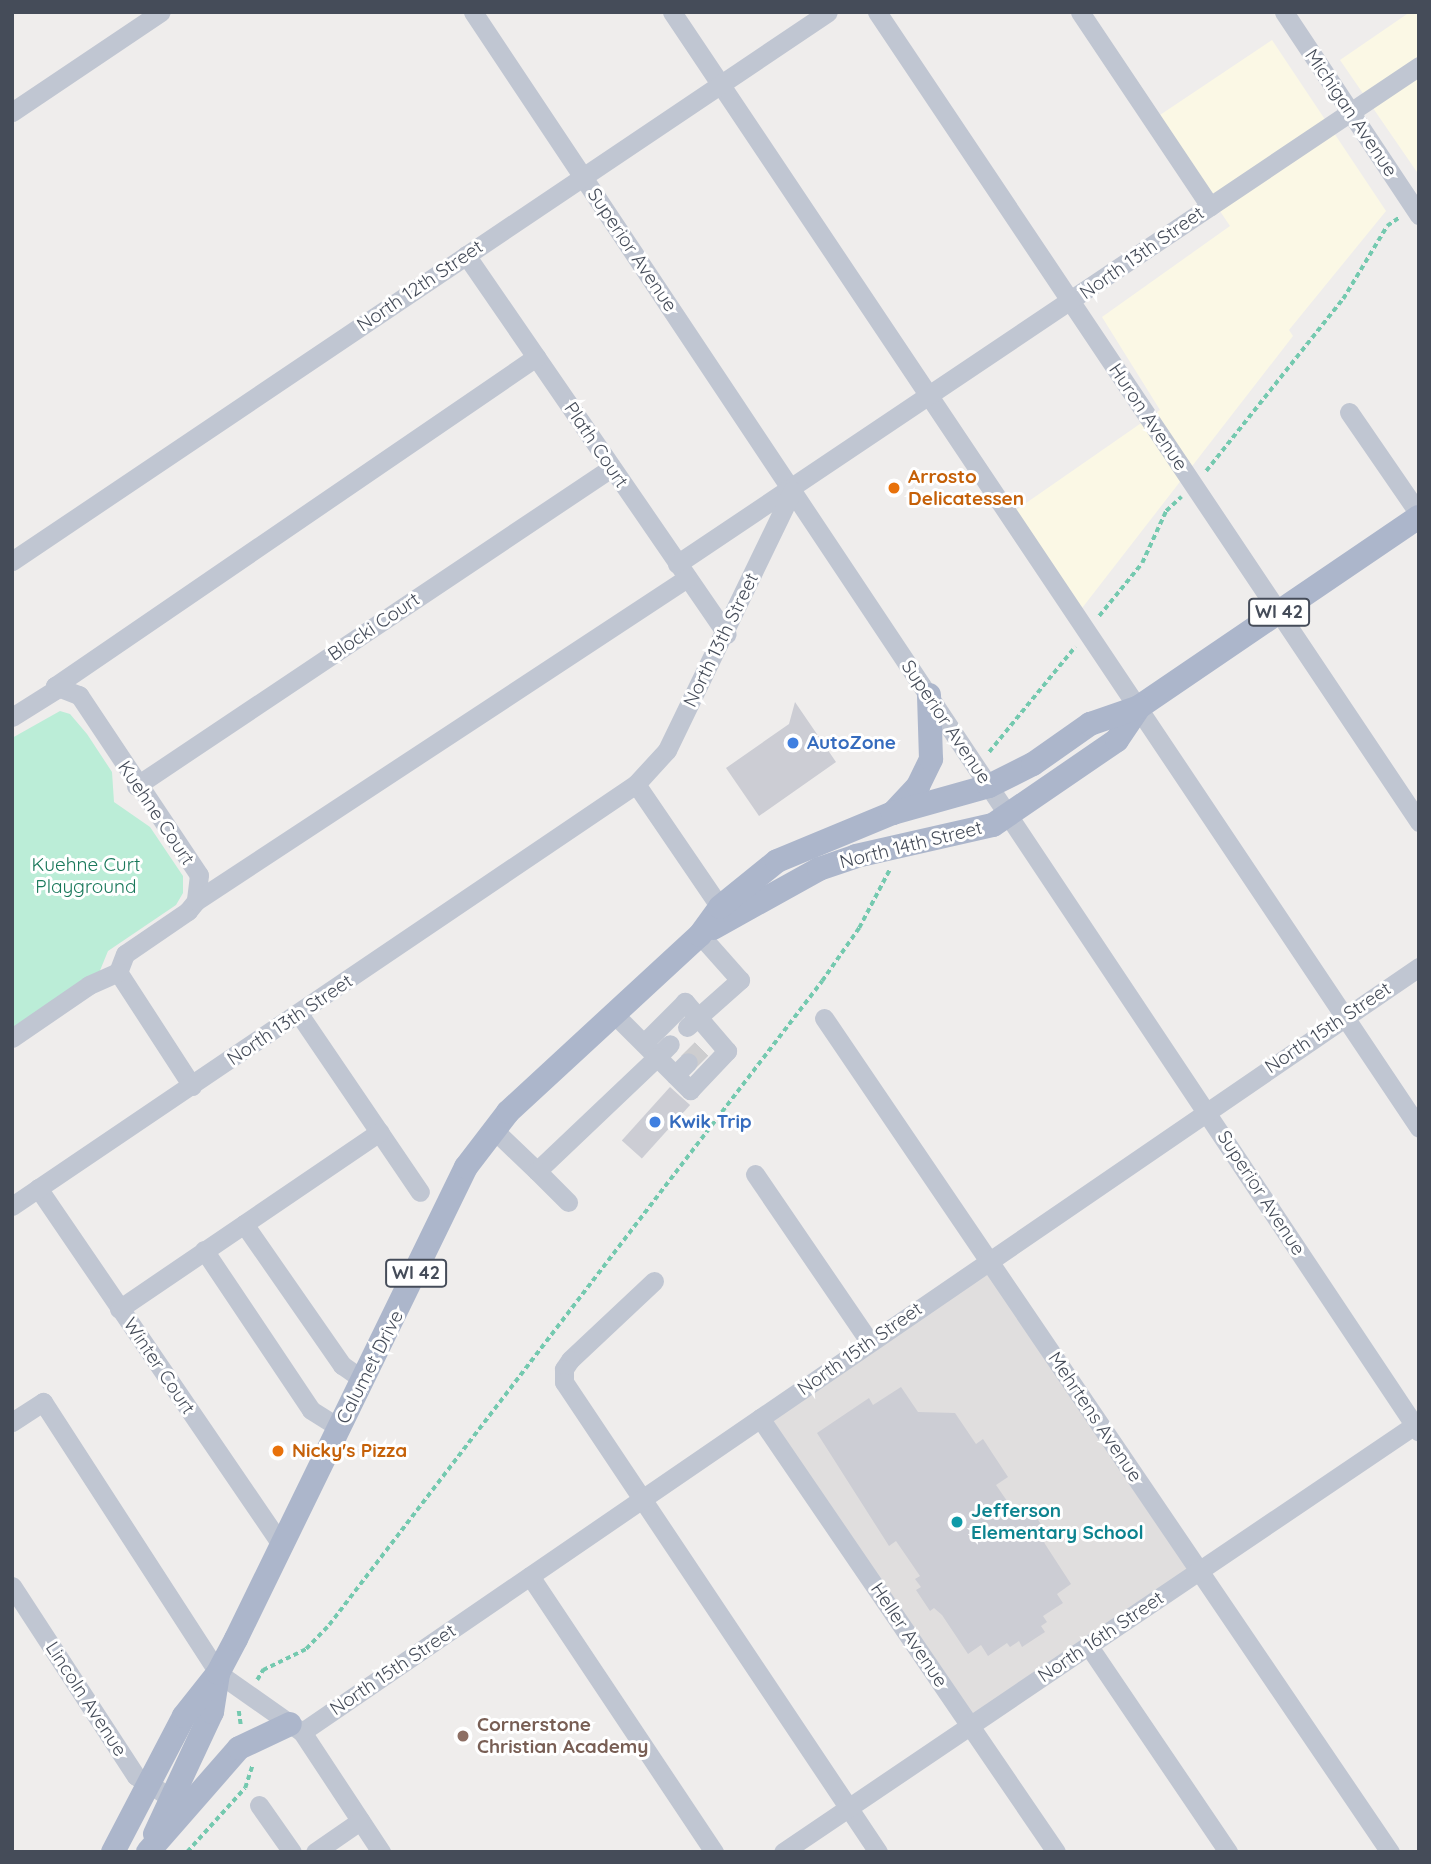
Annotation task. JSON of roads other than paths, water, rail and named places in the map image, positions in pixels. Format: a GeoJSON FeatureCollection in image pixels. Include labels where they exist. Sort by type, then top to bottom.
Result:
{"type":"FeatureCollection","features":[{"type":"Feature","properties":{"kind":"main road","name":"North 14th Street"},"geometry":{"type":"LineString","coordinates":[[700,935],[720,907],[777,861],[892,813],[989,786],[1033,764],[1090,724],[1139,707],[1419,515]]}},
{"type":"Feature","properties":{"kind":"main road"},"geometry":{"type":"LineString","coordinates":[[892,813],[918,786],[932,759],[929,695]]}},
{"type":"Feature","properties":{"kind":"main road","name":"North 14th Street"},"geometry":{"type":"LineString","coordinates":[[700,935],[819,869],[856,856],[993,825],[1117,740],[1139,707]]}},
{"type":"Feature","properties":{"kind":"main road","name":"Calumet Drive"},"geometry":{"type":"LineString","coordinates":[[113,1852],[186,1712],[218,1673],[466,1167],[494,1129],[700,935]]}},
{"type":"Feature","properties":{"kind":"main road","name":"Calumet Drive"},"geometry":{"type":"LineString","coordinates":[[148,1852],[212,1712],[218,1673]]}},
{"type":"Feature","properties":{"kind":"main road"},"geometry":{"type":"LineString","coordinates":[[148,1852],[239,1748],[296,1728]]}},
{"type":"Feature","properties":{"kind":"street"},"geometry":{"type":"LineString","coordinates":[[12,112],[161,12]]}},
{"type":"Feature","properties":{"kind":"street","name":"Superior Avenue"},"geometry":{"type":"LineString","coordinates":[[473,12],[1417,1426]]}},
{"type":"Feature","properties":{"kind":"street"},"geometry":{"type":"LineString","coordinates":[[672,12],[1419,1128]]}},
{"type":"Feature","properties":{"kind":"street","name":"North 12th Street"},"geometry":{"type":"LineString","coordinates":[[12,561],[828,12]]}},
{"type":"Feature","properties":{"kind":"street","name":"Huron Avenue"},"geometry":{"type":"LineString","coordinates":[[877,12],[1419,822]]}},
{"type":"Feature","properties":{"kind":"street"},"geometry":{"type":"LineString","coordinates":[[1080,12],[1210,206]]}},
{"type":"Feature","properties":{"kind":"street","name":"Michigan Avenue"},"geometry":{"type":"LineString","coordinates":[[1283,12],[1419,215]]}},
{"type":"Feature","properties":{"kind":"street","name":"North 13th Street"},"geometry":{"type":"LineString","coordinates":[[12,1206],[636,784],[667,750],[726,634],[792,491],[1419,66]]}},
{"type":"Feature","properties":{"kind":"street","name":"Plath Court"},"geometry":{"type":"LineString","coordinates":[[466,255],[726,634]]}},
{"type":"Feature","properties":{"kind":"street"},"geometry":{"type":"LineString","coordinates":[[12,717],[536,357]]}},
{"type":"Feature","properties":{"kind":"street"},"geometry":{"type":"LineString","coordinates":[[1349,412],[1419,515]]}},
{"type":"Feature","properties":{"kind":"street","name":"Blocki Court"},"geometry":{"type":"LineString","coordinates":[[136,786],[611,468]]}},
{"type":"Feature","properties":{"kind":"street"},"geometry":{"type":"LineString","coordinates":[[12,1038],[89,985],[118,972],[125,954],[196,901],[682,571],[792,491]]}},
{"type":"Feature","properties":{"kind":"street","name":"Kuehne Court"},"geometry":{"type":"LineString","coordinates":[[55,686],[79,695],[136,786],[199,875],[196,901]]}},
{"type":"Feature","properties":{"kind":"street"},"geometry":{"type":"LineString","coordinates":[[636,784],[720,907]]}},
{"type":"Feature","properties":{"kind":"street"},"geometry":{"type":"LineString","coordinates":[[692,1022],[740,981],[700,935]]}},
{"type":"Feature","properties":{"kind":"street","name":"North 15th Street"},"geometry":{"type":"LineString","coordinates":[[296,1728],[530,1576],[869,1341],[1419,967]]}},
{"type":"Feature","properties":{"kind":"street"},"geometry":{"type":"LineString","coordinates":[[118,972],[192,1086]]}},
{"type":"Feature","properties":{"kind":"street"},"geometry":{"type":"LineString","coordinates":[[537,1171],[657,1048],[685,1002],[692,1022],[709,1041],[727,1051],[690,1090],[682,1068],[657,1048],[614,1014]]}},
{"type":"Feature","properties":{"kind":"street"},"geometry":{"type":"LineString","coordinates":[[299,1014],[420,1192]]}},
{"type":"Feature","properties":{"kind":"street","name":"Mehrtens Avenue"},"geometry":{"type":"LineString","coordinates":[[824,1018],[1390,1852]]}},
{"type":"Feature","properties":{"kind":"street"},"geometry":{"type":"LineString","coordinates":[[494,1129],[568,1202]]}},
{"type":"Feature","properties":{"kind":"street"},"geometry":{"type":"LineString","coordinates":[[119,1309],[379,1132]]}},
{"type":"Feature","properties":{"kind":"street"},"geometry":{"type":"LineString","coordinates":[[755,1174],[869,1341]]}},
{"type":"Feature","properties":{"kind":"street","name":"Winter Court"},"geometry":{"type":"LineString","coordinates":[[38,1188],[281,1544]]}},
{"type":"Feature","properties":{"kind":"street"},"geometry":{"type":"LineString","coordinates":[[244,1224],[342,1365],[362,1379]]}},
{"type":"Feature","properties":{"kind":"street"},"geometry":{"type":"LineString","coordinates":[[205,1250],[311,1410],[338,1427]]}},
{"type":"Feature","properties":{"kind":"street"},"geometry":{"type":"LineString","coordinates":[[654,1281],[580,1348],[565,1366],[563,1376],[878,1852]]}},
{"type":"Feature","properties":{"kind":"street"},"geometry":{"type":"LineString","coordinates":[[12,1422],[43,1402],[218,1673],[296,1728],[381,1852]]}},
{"type":"Feature","properties":{"kind":"street","name":"Heller Avenue"},"geometry":{"type":"LineString","coordinates":[[760,1418],[1056,1852]]}},
{"type":"Feature","properties":{"kind":"street","name":"North 16th Street"},"geometry":{"type":"LineString","coordinates":[[783,1852],[1417,1426]]}},
{"type":"Feature","properties":{"kind":"street"},"geometry":{"type":"LineString","coordinates":[[530,1576],[714,1852]]}},
{"type":"Feature","properties":{"kind":"street","name":"Lincoln Avenue"},"geometry":{"type":"LineString","coordinates":[[12,1586],[146,1785],[173,1799]]}},
{"type":"Feature","properties":{"kind":"street"},"geometry":{"type":"LineString","coordinates":[[1088,1645],[1228,1852]]}},
{"type":"Feature","properties":{"kind":"street"},"geometry":{"type":"LineString","coordinates":[[259,1805],[292,1852]]}},
{"type":"Feature","properties":{"kind":"street"},"geometry":{"type":"LineString","coordinates":[[315,1852],[360,1821]]}},
{"type":"Feature","properties":{"kind":"tunnel"},"geometry":{"type":"LineString","coordinates":[[688,1062],[704,1046]]}},
{"type":"Feature","properties":{"kind":"place","name":"Arrosto Delicatessen"},"geometry":{"type":"Point","coordinates":[894,488]}},
{"type":"Feature","properties":{"kind":"place","name":"AutoZone"},"geometry":{"type":"Point","coordinates":[793,743]}},
{"type":"Feature","properties":{"kind":"place","name":"Kwik Trip"},"geometry":{"type":"Point","coordinates":[655,1122]}},
{"type":"Feature","properties":{"kind":"place","name":"Nicky's Pizza"},"geometry":{"type":"Point","coordinates":[278,1451]}},
{"type":"Feature","properties":{"kind":"place","name":"Jefferson Elementary School"},"geometry":{"type":"Point","coordinates":[957,1522]}},
{"type":"Feature","properties":{"kind":"place","name":"Cornerstone Christian Academy"},"geometry":{"type":"Point","coordinates":[463,1736]}},
{"type":"Feature","properties":{"kind":"park label","name":"Kuehne Curt Playground"},"geometry":{"type":"Point","coordinates":[86,876]}}]}
